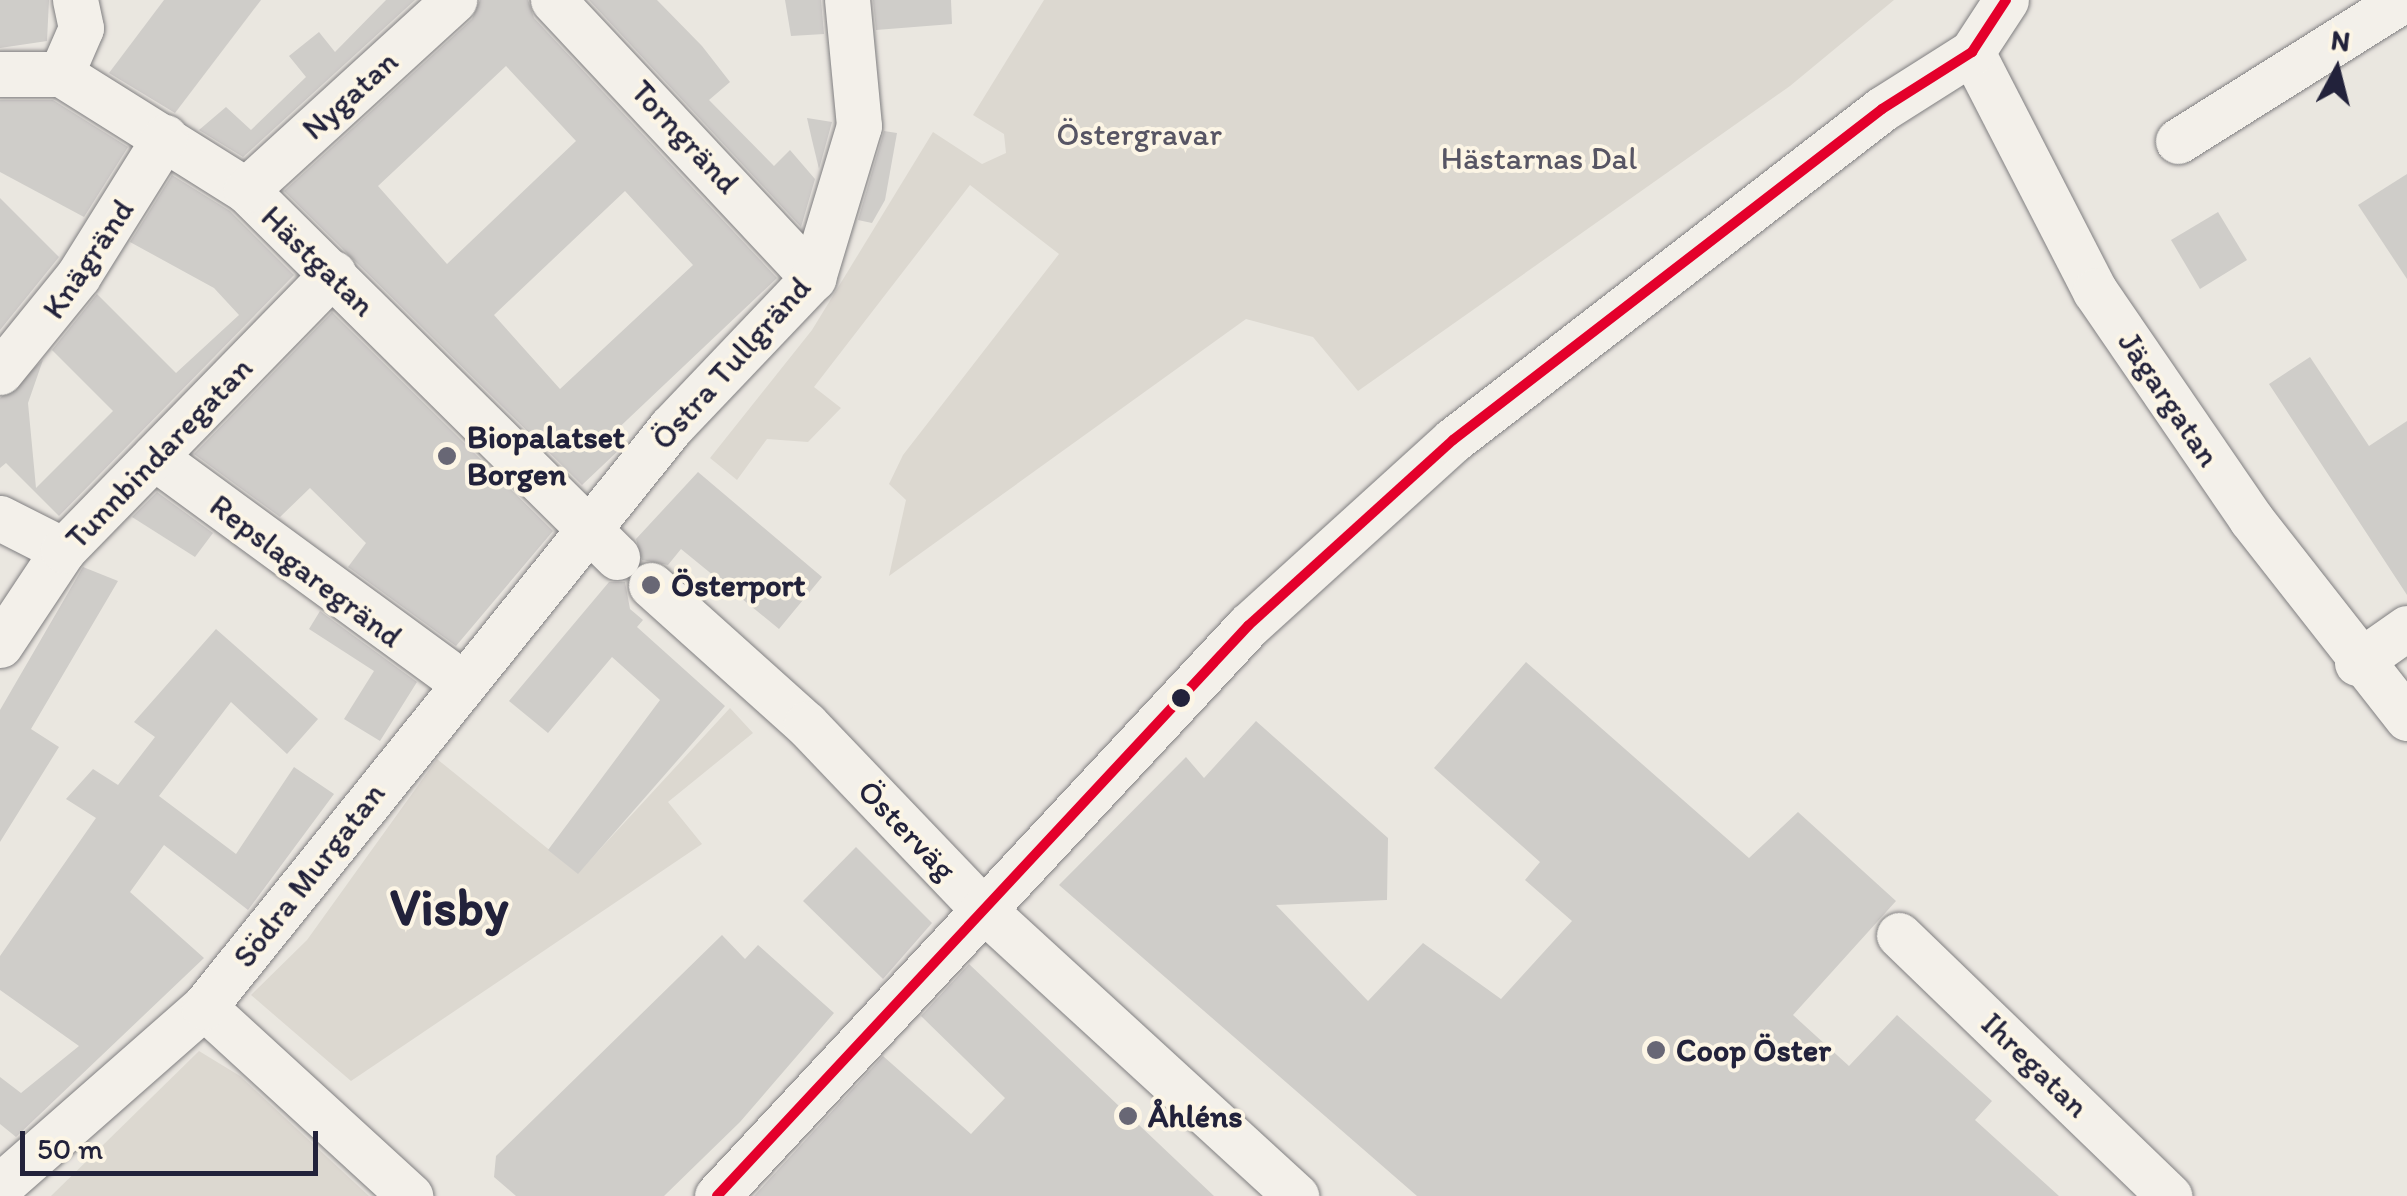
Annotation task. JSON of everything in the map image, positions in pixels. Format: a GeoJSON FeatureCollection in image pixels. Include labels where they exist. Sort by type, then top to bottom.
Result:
{"type":"FeatureCollection","features":[{"type":"Feature","properties":{"kind":"street"},"geometry":{"type":"LineString","coordinates":[[0,74],[61,74],[80,28],[76,0]]}},
{"type":"Feature","properties":{"kind":"street","name":"Nygatan"},"geometry":{"type":"LineString","coordinates":[[246,190],[454,0]]}},
{"type":"Feature","properties":{"kind":"street","name":"Torngränd"},"geometry":{"type":"LineString","coordinates":[[553,0],[813,278]]}},
{"type":"Feature","properties":{"kind":"street","name":"Östra Tullgränd"},"geometry":{"type":"LineString","coordinates":[[618,558],[813,278],[859,126],[846,0]]}},
{"type":"Feature","properties":{"kind":"street"},"geometry":{"type":"LineString","coordinates":[[717,1196],[1249,625],[1440,451],[1882,109],[1972,52],[2006,0]]}},
{"type":"Feature","properties":{"kind":"street"},"geometry":{"type":"LineString","coordinates":[[2178,140],[2403,0]]}},
{"type":"Feature","properties":{"kind":"street","name":"Jägargatan"},"geometry":{"type":"LineString","coordinates":[[1972,52],[2095,291],[2357,663],[2407,718]]}},
{"type":"Feature","properties":{"kind":"street","name":"Hästgatan"},"geometry":{"type":"LineString","coordinates":[[61,74],[246,190],[618,558]]}},
{"type":"Feature","properties":{"kind":"street","name":"Knägränd"},"geometry":{"type":"LineString","coordinates":[[0,372],[78,276],[165,137]]}},
{"type":"Feature","properties":{"kind":"street","name":"Tunnbindaregatan"},"geometry":{"type":"LineString","coordinates":[[0,645],[63,550],[333,273]]}},
{"type":"Feature","properties":{"kind":"street","name":"Repslagaregränd"},"geometry":{"type":"LineString","coordinates":[[154,457],[460,681]]}},
{"type":"Feature","properties":{"kind":"street"},"geometry":{"type":"LineString","coordinates":[[0,518],[63,550]]}},
{"type":"Feature","properties":{"kind":"street","name":"Österväg"},"geometry":{"type":"LineString","coordinates":[[618,558],[806,724],[983,909],[1296,1196]]}},
{"type":"Feature","properties":{"kind":"street","name":"Södra Murgatan"},"geometry":{"type":"LineString","coordinates":[[7,1169],[204,1008],[460,681],[618,558]]}},
{"type":"Feature","properties":{"kind":"street"},"geometry":{"type":"LineString","coordinates":[[2357,663],[2407,628]]}},
{"type":"Feature","properties":{"kind":"street","name":"Ihregatan"},"geometry":{"type":"LineString","coordinates":[[1899,935],[2169,1196]]}},
{"type":"Feature","properties":{"kind":"street"},"geometry":{"type":"LineString","coordinates":[[204,1008],[410,1196]]}},
{"type":"Feature","properties":{"kind":"green space","name":"Östergravar"},"geometry":{"type":"Polygon","coordinates":[[[1044,0],[1894,0],[1790,86],[1358,391],[1313,337],[1246,319],[889,576],[906,500],[889,484],[903,455],[1059,254],[970,185],[814,387],[841,408],[808,442],[767,439],[737,480],[710,458],[812,330],[933,132],[982,164],[1006,153],[1004,134],[973,115],[1044,0]]]}},
{"type":"Feature","properties":{"kind":"green space"},"geometry":{"type":"Polygon","coordinates":[[[730,708],[753,733],[668,802],[702,844],[351,1081],[251,995],[307,940],[437,759],[578,873],[730,708]]]}},
{"type":"Feature","properties":{"kind":"green space"},"geometry":{"type":"Polygon","coordinates":[[[199,1051],[240,1076],[369,1196],[51,1196],[199,1051]]]}},
{"type":"Feature","properties":{"kind":"building"},"geometry":{"type":"Polygon","coordinates":[[[0,0],[49,0],[47,41],[0,48],[0,0]]]}},
{"type":"Feature","properties":{"kind":"building"},"geometry":{"type":"Polygon","coordinates":[[[164,0],[261,0],[175,113],[109,73],[164,0]]]}},
{"type":"Feature","properties":{"kind":"building"},"geometry":{"type":"Polygon","coordinates":[[[386,0],[415,0],[243,157],[199,130],[226,107],[251,130],[306,77],[289,56],[319,32],[335,52],[386,0]]]}},
{"type":"Feature","properties":{"kind":"building"},"geometry":{"type":"Polygon","coordinates":[[[480,0],[528,0],[534,18],[777,278],[609,437],[620,449],[582,485],[284,191],[472,19],[480,0]],[[506,66],[378,186],[447,264],[576,141],[506,66]],[[625,191],[494,315],[560,389],[693,265],[625,191]]]}},
{"type":"Feature","properties":{"kind":"building"},"geometry":{"type":"Polygon","coordinates":[[[589,0],[657,0],[702,46],[730,82],[709,100],[774,166],[790,150],[815,179],[801,227],[589,0]]]}},
{"type":"Feature","properties":{"kind":"building"},"geometry":{"type":"Polygon","coordinates":[[[785,0],[821,0],[824,34],[791,36],[785,0]]]}},
{"type":"Feature","properties":{"kind":"building"},"geometry":{"type":"Polygon","coordinates":[[[873,0],[951,0],[952,24],[876,30],[873,0]]]}},
{"type":"Feature","properties":{"kind":"building"},"geometry":{"type":"Polygon","coordinates":[[[0,100],[53,100],[128,147],[84,217],[0,172],[0,100]]]}},
{"type":"Feature","properties":{"kind":"building"},"geometry":{"type":"Polygon","coordinates":[[[807,118],[832,122],[819,169],[812,140],[807,118]]]}},
{"type":"Feature","properties":{"kind":"building"},"geometry":{"type":"Polygon","coordinates":[[[884,131],[897,133],[885,200],[872,223],[858,220],[884,131]]]}},
{"type":"Feature","properties":{"kind":"building"},"geometry":{"type":"Polygon","coordinates":[[[2407,174],[2407,279],[2358,205],[2407,174]]]}},
{"type":"Feature","properties":{"kind":"building"},"geometry":{"type":"Polygon","coordinates":[[[172,175],[230,211],[294,275],[59,516],[6,463],[0,468],[0,398],[43,360],[28,403],[36,488],[113,411],[52,350],[97,294],[176,373],[239,315],[214,288],[130,242],[172,175]]]}},
{"type":"Feature","properties":{"kind":"building"},"geometry":{"type":"Polygon","coordinates":[[[0,198],[59,257],[0,330],[0,198]]]}},
{"type":"Feature","properties":{"kind":"building"},"geometry":{"type":"Polygon","coordinates":[[[2218,212],[2247,260],[2200,289],[2171,240],[2218,212]]]}},
{"type":"Feature","properties":{"kind":"building"},"geometry":{"type":"Polygon","coordinates":[[[332,312],[553,531],[456,646],[348,567],[366,543],[310,488],[280,517],[194,454],[332,312]]]}},
{"type":"Feature","properties":{"kind":"building"},"geometry":{"type":"Polygon","coordinates":[[[2310,357],[2369,446],[2407,421],[2407,595],[2269,384],[2310,357]]]}},
{"type":"Feature","properties":{"kind":"building"},"geometry":{"type":"Polygon","coordinates":[[[698,472],[822,577],[779,629],[681,549],[668,565],[642,560],[636,539],[698,472]]]}},
{"type":"Feature","properties":{"kind":"building"},"geometry":{"type":"Polygon","coordinates":[[[157,492],[213,533],[195,557],[132,517],[157,492]]]}},
{"type":"Feature","properties":{"kind":"building"},"geometry":{"type":"Polygon","coordinates":[[[83,567],[118,581],[31,729],[59,747],[0,842],[0,710],[83,567]]]}},
{"type":"Feature","properties":{"kind":"building"},"geometry":{"type":"Polygon","coordinates":[[[609,582],[625,582],[630,609],[643,620],[637,627],[725,706],[578,874],[548,850],[660,700],[612,657],[548,733],[509,701],[609,582]]]}},
{"type":"Feature","properties":{"kind":"building"},"geometry":{"type":"Polygon","coordinates":[[[320,611],[417,682],[380,741],[344,719],[374,671],[309,629],[320,611]]]}},
{"type":"Feature","properties":{"kind":"building"},"geometry":{"type":"Polygon","coordinates":[[[216,629],[318,719],[287,754],[231,702],[159,796],[236,854],[294,767],[334,794],[248,910],[164,845],[130,892],[204,958],[16,1137],[0,1124],[0,1077],[21,1093],[79,1046],[0,990],[0,956],[96,818],[66,799],[93,769],[118,785],[155,737],[134,722],[216,629]]]}},
{"type":"Feature","properties":{"kind":"building"},"geometry":{"type":"Polygon","coordinates":[[[1526,662],[1749,858],[1798,812],[1896,901],[1793,1015],[1849,1066],[1897,1015],[1992,1101],[1975,1120],[2059,1196],[1417,1196],[1059,885],[1186,757],[1204,778],[1256,721],[1388,838],[1387,900],[1276,905],[1368,1001],[1423,943],[1501,999],[1572,921],[1525,880],[1540,862],[1434,768],[1526,662]]]}},
{"type":"Feature","properties":{"kind":"building"},"geometry":{"type":"Polygon","coordinates":[[[856,847],[932,923],[883,979],[803,901],[856,847]]]}},
{"type":"Feature","properties":{"kind":"building"},"geometry":{"type":"Polygon","coordinates":[[[722,935],[745,959],[758,945],[834,1013],[740,1122],[664,1196],[516,1196],[494,1177],[496,1156],[722,935]]]}},
{"type":"Feature","properties":{"kind":"building"},"geometry":{"type":"Polygon","coordinates":[[[969,964],[1214,1196],[754,1196],[883,1056],[971,1134],[1005,1098],[921,1016],[969,964]]]}},
{"type":"Feature","properties":{"kind":"transit line"},"geometry":{"type":"LineString","coordinates":[[717,1196],[1249,625],[1453,440],[1882,109],[1972,52],[2006,0]]}},
{"type":"Feature","properties":{"kind":"place","name":"Biopalatset Borgen"},"geometry":{"type":"Point","coordinates":[447,456]}},
{"type":"Feature","properties":{"kind":"place","name":"Österport"},"geometry":{"type":"Point","coordinates":[651,585]}},
{"type":"Feature","properties":{"kind":"place","name":"Coop Öster"},"geometry":{"type":"Point","coordinates":[1656,1050]}},
{"type":"Feature","properties":{"kind":"place","name":"Åhléns"},"geometry":{"type":"Point","coordinates":[1128,1116]}},
{"type":"Feature","properties":{"kind":"district","name":"Visby"},"geometry":{"type":"Point","coordinates":[449,908]}},
{"type":"Feature","properties":{"kind":"park label","name":"Hästarnas Dal"},"geometry":{"type":"Point","coordinates":[1539,158]}}]}
